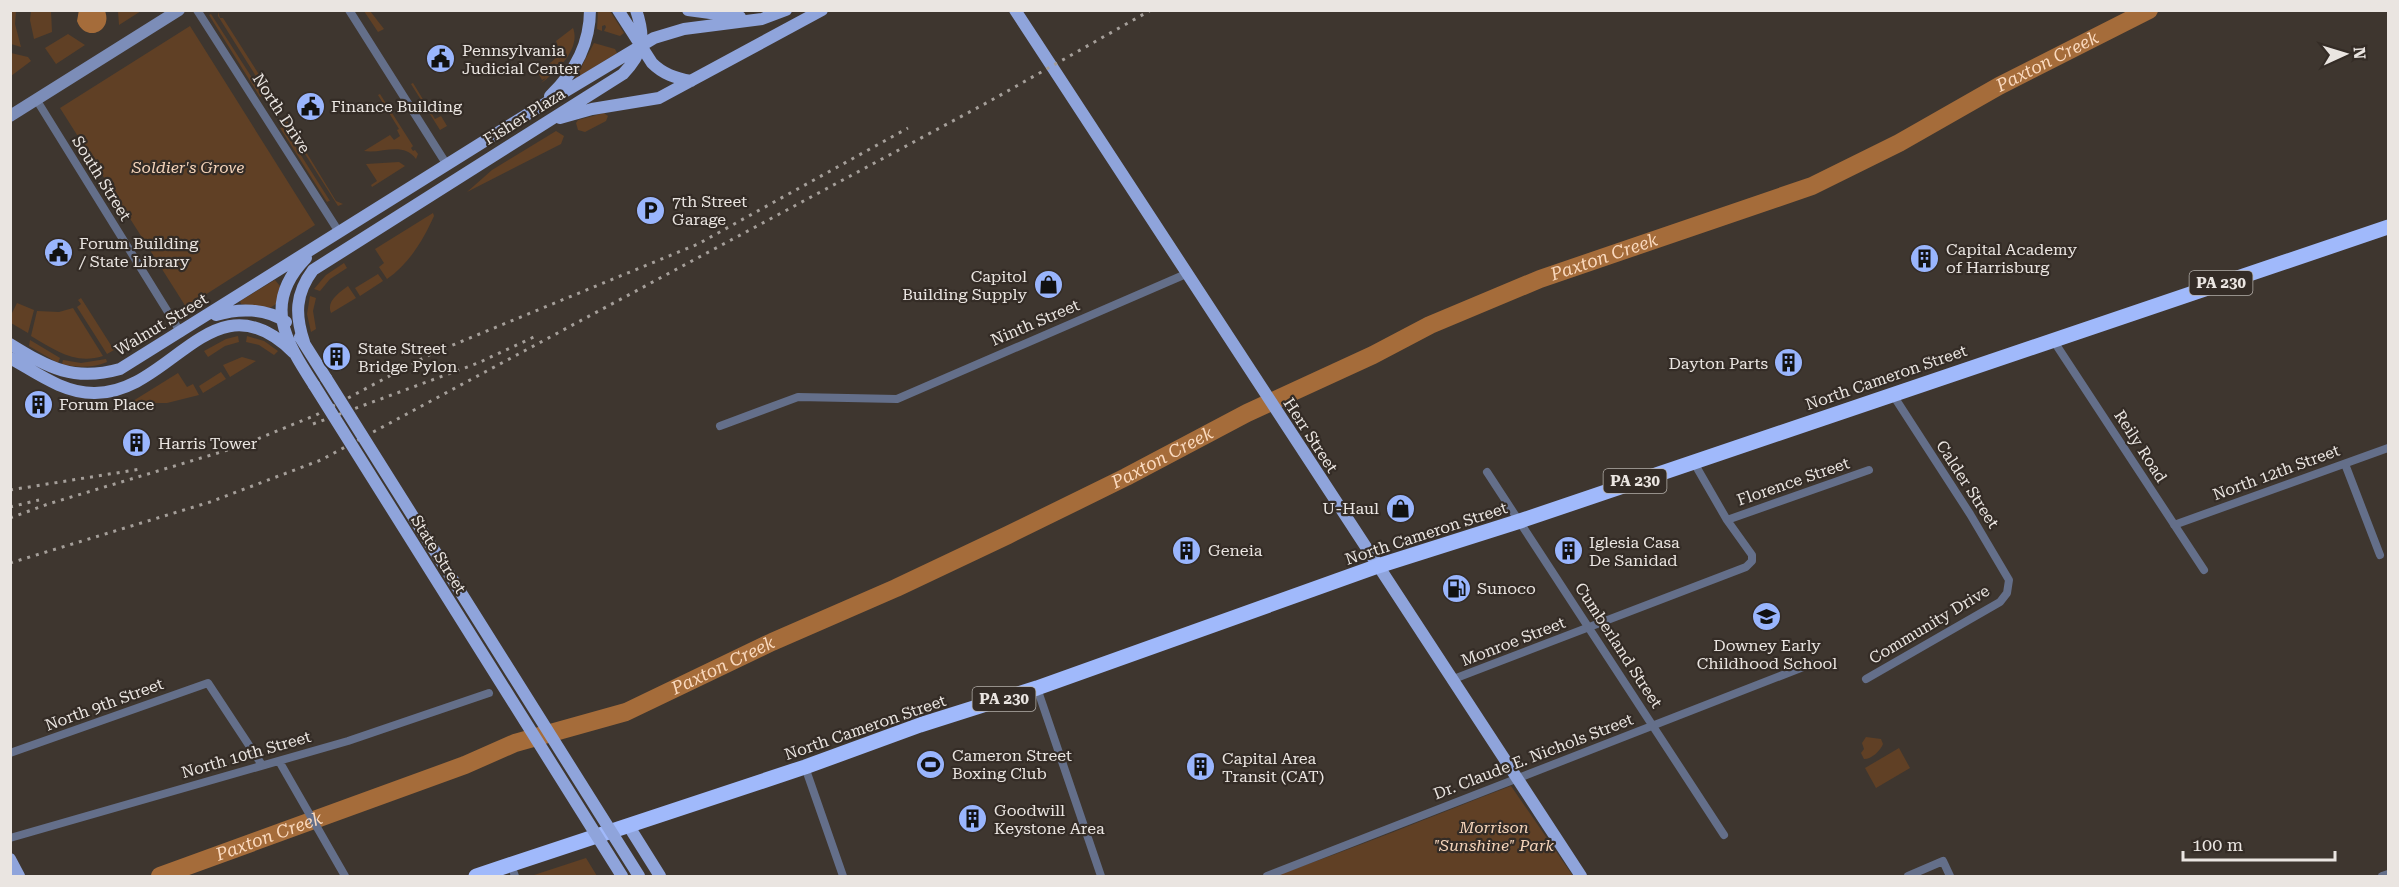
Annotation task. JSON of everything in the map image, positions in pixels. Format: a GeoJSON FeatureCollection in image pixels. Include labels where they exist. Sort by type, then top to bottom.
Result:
{"type":"FeatureCollection","features":[{"type":"Feature","properties":{"kind":"highway","name":"North Cameron Street"},"geometry":{"type":"LineString","coordinates":[[476,876],[513,871],[627,825],[805,767],[920,725],[1037,688],[1378,566],[1520,521],[2388,226]]}},
{"type":"Feature","properties":{"kind":"main road"},"geometry":{"type":"LineString","coordinates":[[531,112],[552,94],[573,70],[586,42],[590,10]]}},
{"type":"Feature","properties":{"kind":"main road"},"geometry":{"type":"LineString","coordinates":[[618,10],[658,70],[691,81]]}},
{"type":"Feature","properties":{"kind":"main road"},"geometry":{"type":"LineString","coordinates":[[636,10],[641,33],[640,46]]}},
{"type":"Feature","properties":{"kind":"main road"},"geometry":{"type":"LineString","coordinates":[[688,10],[743,18],[781,12]]}},
{"type":"Feature","properties":{"kind":"main road"},"geometry":{"type":"LineString","coordinates":[[534,129],[577,113],[659,98],[822,10]]}},
{"type":"Feature","properties":{"kind":"main road","name":"Herr Street"},"geometry":{"type":"LineString","coordinates":[[1015,10],[1581,876]]}},
{"type":"Feature","properties":{"kind":"main road"},"geometry":{"type":"LineString","coordinates":[[640,46],[669,32],[747,22],[781,12]]}},
{"type":"Feature","properties":{"kind":"main road","name":"Fisher Plaza"},"geometry":{"type":"LineString","coordinates":[[320,245],[640,46]]}},
{"type":"Feature","properties":{"kind":"main road","name":"Fisher Plaza"},"geometry":{"type":"LineString","coordinates":[[304,342],[298,322],[297,304],[305,281],[313,270],[623,74],[636,59],[640,46]]}},
{"type":"Feature","properties":{"kind":"main road","name":"Walnut Street"},"geometry":{"type":"LineString","coordinates":[[10,344],[55,369],[88,376],[120,369],[320,245]]}},
{"type":"Feature","properties":{"kind":"main road","name":"State Street"},"geometry":{"type":"LineString","coordinates":[[320,245],[301,263],[288,281],[284,294],[282,319],[284,332],[294,353],[622,876]]}},
{"type":"Feature","properties":{"kind":"main road"},"geometry":{"type":"LineString","coordinates":[[201,320],[218,314],[245,310],[272,314],[290,326],[304,342]]}},
{"type":"Feature","properties":{"kind":"main road","name":"Walnut Street"},"geometry":{"type":"LineString","coordinates":[[10,358],[64,388],[95,393],[124,387],[211,334],[236,325],[248,325],[271,333],[294,353]]}},
{"type":"Feature","properties":{"kind":"main road","name":"State Street"},"geometry":{"type":"LineString","coordinates":[[304,342],[639,876]]}},
{"type":"Feature","properties":{"kind":"main road"},"geometry":{"type":"LineString","coordinates":[[627,825],[660,876]]}},
{"type":"Feature","properties":{"kind":"main road"},"geometry":{"type":"LineString","coordinates":[[10,859],[19,876]]}},
{"type":"Feature","properties":{"kind":"street"},"geometry":{"type":"LineString","coordinates":[[10,116],[179,10]]}},
{"type":"Feature","properties":{"kind":"street","name":"North Drive"},"geometry":{"type":"LineString","coordinates":[[197,10],[339,232]]}},
{"type":"Feature","properties":{"kind":"street"},"geometry":{"type":"LineString","coordinates":[[350,10],[447,165]]}},
{"type":"Feature","properties":{"kind":"street","name":"South Street"},"geometry":{"type":"LineString","coordinates":[[36,99],[181,333]]}},
{"type":"Feature","properties":{"kind":"street","name":"Ninth Street"},"geometry":{"type":"LineString","coordinates":[[720,426],[798,397],[897,399],[1186,274]]}},
{"type":"Feature","properties":{"kind":"street","name":"Reily Road"},"geometry":{"type":"LineString","coordinates":[[2052,339],[2204,570]]}},
{"type":"Feature","properties":{"kind":"street","name":"Calder Street"},"geometry":{"type":"LineString","coordinates":[[1893,395],[2001,564],[2009,580],[2007,593]]}},
{"type":"Feature","properties":{"kind":"street","name":"North 12th Street"},"geometry":{"type":"LineString","coordinates":[[2174,525],[2388,448]]}},
{"type":"Feature","properties":{"kind":"street"},"geometry":{"type":"LineString","coordinates":[[1693,461],[1727,520]]}},
{"type":"Feature","properties":{"kind":"street"},"geometry":{"type":"LineString","coordinates":[[2345,464],[2380,555]]}},
{"type":"Feature","properties":{"kind":"street","name":"Florence Street"},"geometry":{"type":"LineString","coordinates":[[1727,520],[1869,470]]}},
{"type":"Feature","properties":{"kind":"street","name":"Cumberland Street"},"geometry":{"type":"LineString","coordinates":[[1487,472],[1724,835]]}},
{"type":"Feature","properties":{"kind":"street","name":"Monroe Street"},"geometry":{"type":"LineString","coordinates":[[1451,680],[1746,567],[1752,561],[1752,555],[1727,520]]}},
{"type":"Feature","properties":{"kind":"street","name":"Community Drive"},"geometry":{"type":"LineString","coordinates":[[1866,679],[2000,602],[2007,593]]}},
{"type":"Feature","properties":{"kind":"street","name":"Dr. Claude E. Nichols Street"},"geometry":{"type":"LineString","coordinates":[[1267,876],[1811,664]]}},
{"type":"Feature","properties":{"kind":"street","name":"North 9th Street"},"geometry":{"type":"LineString","coordinates":[[10,753],[207,682],[262,765]]}},
{"type":"Feature","properties":{"kind":"street"},"geometry":{"type":"LineString","coordinates":[[1037,688],[1101,876]]}},
{"type":"Feature","properties":{"kind":"street","name":"North 10th Street"},"geometry":{"type":"LineString","coordinates":[[10,838],[348,741],[489,693]]}},
{"type":"Feature","properties":{"kind":"street"},"geometry":{"type":"LineString","coordinates":[[279,760],[345,876]]}},
{"type":"Feature","properties":{"kind":"street"},"geometry":{"type":"LineString","coordinates":[[805,767],[843,876]]}},
{"type":"Feature","properties":{"kind":"street"},"geometry":{"type":"LineString","coordinates":[[1908,876],[1943,861],[1950,876]]}},
{"type":"Feature","properties":{"kind":"street"},"geometry":{"type":"LineString","coordinates":[[2382,876],[2388,874]]}},
{"type":"Feature","properties":{"kind":"green space"},"geometry":{"type":"Polygon","coordinates":[[[11,10],[16,11],[15,24],[21,47],[11,44],[11,10]]]}},
{"type":"Feature","properties":{"kind":"green space"},"geometry":{"type":"Polygon","coordinates":[[[31,11],[51,11],[52,32],[34,39],[30,20],[31,11]]]}},
{"type":"Feature","properties":{"kind":"green space"},"geometry":{"type":"Polygon","coordinates":[[[118,11],[141,11],[119,25],[118,11]]]}},
{"type":"Feature","properties":{"kind":"green space"},"geometry":{"type":"Polygon","coordinates":[[[364,11],[370,11],[384,29],[378,32],[364,11]]]}},
{"type":"Feature","properties":{"kind":"green space"},"geometry":{"type":"Polygon","coordinates":[[[598,11],[610,11],[624,33],[620,36],[604,31],[605,25],[602,26],[602,31],[597,29],[598,11]]]}},
{"type":"Feature","properties":{"kind":"green space"},"geometry":{"type":"Polygon","coordinates":[[[218,12],[272,95],[269,97],[218,16],[218,12]]]}},
{"type":"Feature","properties":{"kind":"green space"},"geometry":{"type":"Polygon","coordinates":[[[211,14],[263,95],[260,97],[209,15],[211,14]]]}},
{"type":"Feature","properties":{"kind":"green space","name":"Soldier's Grove"},"geometry":{"type":"Polygon","coordinates":[[[190,26],[315,225],[186,307],[60,108],[190,26]]]}},
{"type":"Feature","properties":{"kind":"green space"},"geometry":{"type":"Polygon","coordinates":[[[573,28],[575,36],[571,51],[554,73],[541,83],[546,78],[542,80],[537,71],[557,56],[556,41],[573,28]]]}},
{"type":"Feature","properties":{"kind":"green space"},"geometry":{"type":"Polygon","coordinates":[[[68,34],[85,45],[56,64],[45,48],[68,34]]]}},
{"type":"Feature","properties":{"kind":"green space"},"geometry":{"type":"Polygon","coordinates":[[[594,43],[615,49],[617,53],[575,79],[594,43]]]}},
{"type":"Feature","properties":{"kind":"green space"},"geometry":{"type":"Polygon","coordinates":[[[11,53],[28,57],[31,61],[11,76],[11,53]]]}},
{"type":"Feature","properties":{"kind":"green space"},"geometry":{"type":"Polygon","coordinates":[[[413,83],[435,119],[441,116],[447,126],[440,130],[411,84],[413,83]]]}},
{"type":"Feature","properties":{"kind":"green space"},"geometry":{"type":"Polygon","coordinates":[[[380,94],[413,146],[411,148],[418,154],[416,159],[399,149],[364,151],[390,135],[394,140],[400,136],[397,130],[399,129],[378,95],[380,94]]]}},
{"type":"Feature","properties":{"kind":"green space"},"geometry":{"type":"Polygon","coordinates":[[[604,113],[608,116],[606,121],[585,132],[578,130],[576,123],[578,120],[604,113]]]}},
{"type":"Feature","properties":{"kind":"green space"},"geometry":{"type":"Polygon","coordinates":[[[286,119],[336,201],[343,204],[338,206],[284,121],[286,119]]]}},
{"type":"Feature","properties":{"kind":"green space"},"geometry":{"type":"Polygon","coordinates":[[[283,127],[330,201],[327,202],[280,128],[283,127]]]}},
{"type":"Feature","properties":{"kind":"green space"},"geometry":{"type":"Polygon","coordinates":[[[556,131],[564,136],[561,144],[467,192],[492,170],[556,131]]]}},
{"type":"Feature","properties":{"kind":"green space"},"geometry":{"type":"Polygon","coordinates":[[[399,162],[405,166],[372,187],[371,185],[377,181],[366,164],[399,162]]]}},
{"type":"Feature","properties":{"kind":"green space"},"geometry":{"type":"Polygon","coordinates":[[[433,213],[430,225],[415,250],[387,279],[379,267],[384,263],[375,249],[433,213]]]}},
{"type":"Feature","properties":{"kind":"green space"},"geometry":{"type":"Polygon","coordinates":[[[344,263],[347,268],[330,279],[320,291],[314,289],[326,275],[344,263]]]}},
{"type":"Feature","properties":{"kind":"green space"},"geometry":{"type":"Polygon","coordinates":[[[378,274],[383,281],[360,296],[355,288],[378,274]]]}},
{"type":"Feature","properties":{"kind":"green space"},"geometry":{"type":"Polygon","coordinates":[[[275,280],[280,286],[276,304],[270,308],[241,304],[240,301],[275,280]]]}},
{"type":"Feature","properties":{"kind":"green space"},"geometry":{"type":"Polygon","coordinates":[[[348,286],[356,298],[331,313],[332,301],[348,286]]]}},
{"type":"Feature","properties":{"kind":"green space"},"geometry":{"type":"Polygon","coordinates":[[[310,296],[316,298],[313,311],[316,329],[311,332],[307,314],[310,296]]]}},
{"type":"Feature","properties":{"kind":"green space"},"geometry":{"type":"Polygon","coordinates":[[[81,298],[114,350],[107,354],[77,307],[81,304],[78,300],[81,298]]]}},
{"type":"Feature","properties":{"kind":"green space"},"geometry":{"type":"Polygon","coordinates":[[[17,303],[34,310],[28,333],[11,323],[11,315],[17,303]]]}},
{"type":"Feature","properties":{"kind":"green space"},"geometry":{"type":"Polygon","coordinates":[[[73,308],[103,356],[83,359],[66,355],[31,336],[37,311],[59,312],[73,308]]]}},
{"type":"Feature","properties":{"kind":"green space"},"geometry":{"type":"Polygon","coordinates":[[[238,336],[239,342],[225,346],[208,357],[204,351],[226,339],[238,336]]]}},
{"type":"Feature","properties":{"kind":"green space"},"geometry":{"type":"Polygon","coordinates":[[[247,336],[264,341],[278,351],[274,355],[259,345],[246,342],[247,336]]]}},
{"type":"Feature","properties":{"kind":"green space"},"geometry":{"type":"Polygon","coordinates":[[[30,340],[60,358],[58,363],[29,346],[30,340]]]}},
{"type":"Feature","properties":{"kind":"green space"},"geometry":{"type":"Polygon","coordinates":[[[242,357],[256,361],[230,377],[223,365],[242,357]]]}},
{"type":"Feature","properties":{"kind":"green space"},"geometry":{"type":"Polygon","coordinates":[[[106,359],[107,362],[90,366],[62,364],[63,360],[81,363],[106,359]]]}},
{"type":"Feature","properties":{"kind":"green space"},"geometry":{"type":"Polygon","coordinates":[[[221,372],[226,379],[203,393],[199,386],[221,372]]]}},
{"type":"Feature","properties":{"kind":"green space"},"geometry":{"type":"Polygon","coordinates":[[[178,373],[187,387],[193,384],[199,395],[167,403],[134,403],[133,401],[178,373]]]}},
{"type":"Feature","properties":{"kind":"green space"},"geometry":{"type":"Polygon","coordinates":[[[1866,737],[1881,739],[1883,744],[1870,758],[1864,759],[1861,753],[1864,749],[1862,743],[1866,737]]]}},
{"type":"Feature","properties":{"kind":"green space"},"geometry":{"type":"Polygon","coordinates":[[[1899,748],[1910,768],[1876,788],[1865,768],[1899,748]]]}},
{"type":"Feature","properties":{"kind":"green space","name":"Morrison \"Sunshine\" Park"},"geometry":{"type":"Polygon","coordinates":[[[1511,786],[1573,876],[1274,876],[1363,844],[1511,786]]]}},
{"type":"Feature","properties":{"kind":"green space"},"geometry":{"type":"Polygon","coordinates":[[[586,858],[597,876],[531,876],[586,858]]]}},
{"type":"Feature","properties":{"kind":"shaded area"},"geometry":{"type":"Polygon","coordinates":[[[79,10],[105,11],[105,25],[97,32],[86,32],[77,21],[79,10]]]}},
{"type":"Feature","properties":{"kind":"waterway","name":"Paxton Creek"},"geometry":{"type":"LineString","coordinates":[[160,876],[465,765],[515,743],[626,712],[772,642],[896,588],[1008,535],[1126,477],[1247,413],[1373,355],[1430,325],[1540,279],[1812,186],[1899,143],[1999,86],[2149,10]]}},
{"type":"Feature","properties":{"kind":"railway"},"geometry":{"type":"LineString","coordinates":[[10,563],[210,502],[321,460],[990,101],[1151,10]]}},
{"type":"Feature","properties":{"kind":"railway"},"geometry":{"type":"LineString","coordinates":[[233,449],[316,415],[431,354],[698,244],[908,128]]}},
{"type":"Feature","properties":{"kind":"railway"},"geometry":{"type":"LineString","coordinates":[[313,424],[478,363],[536,336]]}},
{"type":"Feature","properties":{"kind":"railway"},"geometry":{"type":"LineString","coordinates":[[10,518],[48,504],[241,446]]}},
{"type":"Feature","properties":{"kind":"railway"},"geometry":{"type":"LineString","coordinates":[[10,490],[141,469]]}},
{"type":"Feature","properties":{"kind":"railway"},"geometry":{"type":"LineString","coordinates":[[10,507],[39,500]]}},
{"type":"Feature","properties":{"kind":"place","name":"Pennsylvania Judicial Center"},"geometry":{"type":"Point","coordinates":[441,59]}},
{"type":"Feature","properties":{"kind":"place","name":"Finance Building"},"geometry":{"type":"Point","coordinates":[310,106]}},
{"type":"Feature","properties":{"kind":"place","name":"7th Street Garage"},"geometry":{"type":"Point","coordinates":[651,210]}},
{"type":"Feature","properties":{"kind":"place","name":"Forum Building / State Library"},"geometry":{"type":"Point","coordinates":[58,252]}},
{"type":"Feature","properties":{"kind":"place","name":"Capital Academy of Harrisburg"},"geometry":{"type":"Point","coordinates":[1925,258]}},
{"type":"Feature","properties":{"kind":"place","name":"Capitol Building Supply"},"geometry":{"type":"Point","coordinates":[1048,285]}},
{"type":"Feature","properties":{"kind":"place","name":"State Street Bridge Pylon"},"geometry":{"type":"Point","coordinates":[337,357]}},
{"type":"Feature","properties":{"kind":"place","name":"Dayton Parts"},"geometry":{"type":"Point","coordinates":[1789,363]}},
{"type":"Feature","properties":{"kind":"place","name":"Forum Place"},"geometry":{"type":"Point","coordinates":[38,404]}},
{"type":"Feature","properties":{"kind":"place","name":"Harris Tower"},"geometry":{"type":"Point","coordinates":[137,443]}},
{"type":"Feature","properties":{"kind":"place","name":"U-Haul"},"geometry":{"type":"Point","coordinates":[1400,508]}},
{"type":"Feature","properties":{"kind":"place","name":"Geneia"},"geometry":{"type":"Point","coordinates":[1187,550]}},
{"type":"Feature","properties":{"kind":"place","name":"Iglesia Casa De Sanidad"},"geometry":{"type":"Point","coordinates":[1568,551]}},
{"type":"Feature","properties":{"kind":"place","name":"Sunoco"},"geometry":{"type":"Point","coordinates":[1456,588]}},
{"type":"Feature","properties":{"kind":"place","name":"Downey Early Childhood School"},"geometry":{"type":"Point","coordinates":[1767,617]}},
{"type":"Feature","properties":{"kind":"place","name":"Cameron Street Boxing Club"},"geometry":{"type":"Point","coordinates":[931,764]}},
{"type":"Feature","properties":{"kind":"place","name":"Capital Area Transit (CAT)"},"geometry":{"type":"Point","coordinates":[1201,767]}},
{"type":"Feature","properties":{"kind":"place","name":"Goodwill Keystone Area"},"geometry":{"type":"Point","coordinates":[973,819]}}]}
